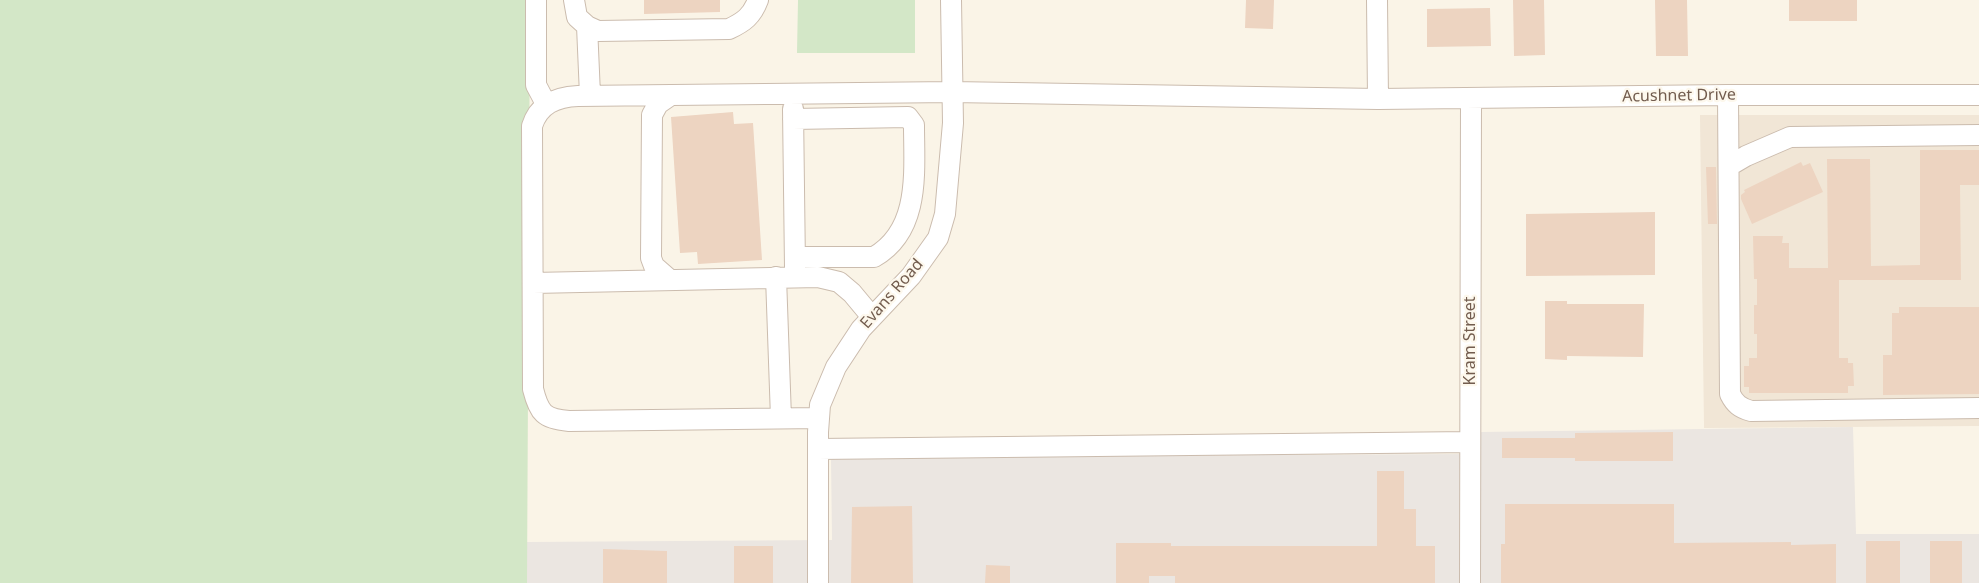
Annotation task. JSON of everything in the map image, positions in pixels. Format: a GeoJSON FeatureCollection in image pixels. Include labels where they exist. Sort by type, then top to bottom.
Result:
{"type":"FeatureCollection","features":[{"type":"Feature","properties":{"kind":"street"},"geometry":{"type":"LineString","coordinates":[[536,0],[536,85],[546,104],[535,116],[532,126],[534,389],[542,413],[552,420],[569,422],[819,418]]}},
{"type":"Feature","properties":{"kind":"street"},"geometry":{"type":"LineString","coordinates":[[574,0],[577,17],[587,26],[598,31],[729,28],[740,24],[751,15],[758,0]]}},
{"type":"Feature","properties":{"kind":"street","name":"Evans Road"},"geometry":{"type":"LineString","coordinates":[[819,583],[820,405],[836,367],[861,329],[911,276],[938,238],[945,214],[953,123],[951,0]]}},
{"type":"Feature","properties":{"kind":"street"},"geometry":{"type":"LineString","coordinates":[[1377,0],[1378,99]]}},
{"type":"Feature","properties":{"kind":"street"},"geometry":{"type":"LineString","coordinates":[[587,26],[590,95]]}},
{"type":"Feature","properties":{"kind":"street","name":"Acushnet Drive"},"geometry":{"type":"LineString","coordinates":[[546,104],[560,97],[590,95],[952,92],[1378,99],[1979,95]]}},
{"type":"Feature","properties":{"kind":"street"},"geometry":{"type":"LineString","coordinates":[[781,418],[786,277],[795,256],[793,94]]}},
{"type":"Feature","properties":{"kind":"street"},"geometry":{"type":"LineString","coordinates":[[670,280],[654,266],[651,258],[652,115],[658,104],[671,95]]}},
{"type":"Feature","properties":{"kind":"street"},"geometry":{"type":"LineString","coordinates":[[1728,95],[1730,394],[1733,400],[1740,408],[1751,411],[1979,408]]}},
{"type":"Feature","properties":{"kind":"street","name":"Kram Street"},"geometry":{"type":"LineString","coordinates":[[1470,583],[1471,98]]}},
{"type":"Feature","properties":{"kind":"street"},"geometry":{"type":"LineString","coordinates":[[793,119],[908,117],[914,125],[913,197],[898,236],[884,252],[874,257],[795,256]]}},
{"type":"Feature","properties":{"kind":"street"},"geometry":{"type":"LineString","coordinates":[[1729,166],[1790,137],[1979,135]]}},
{"type":"Feature","properties":{"kind":"street"},"geometry":{"type":"LineString","coordinates":[[533,283],[818,277],[839,282],[852,293],[872,317]]}},
{"type":"Feature","properties":{"kind":"street"},"geometry":{"type":"LineString","coordinates":[[818,449],[1470,442]]}},
{"type":"Feature","properties":{"kind":"shaded area"},"geometry":{"type":"Polygon","coordinates":[[[1700,115],[1979,115],[1979,426],[1704,428],[1700,115]]]}},
{"type":"Feature","properties":{"kind":"shaded area"},"geometry":{"type":"Polygon","coordinates":[[[1853,427],[1856,534],[1979,534],[1979,583],[527,583],[527,542],[832,540],[831,457],[1479,454],[1480,432],[1853,427]]]}},
{"type":"Feature","properties":{"kind":"green space"},"geometry":{"type":"Polygon","coordinates":[[[0,0],[530,0],[527,583],[0,583],[0,0]]]}},
{"type":"Feature","properties":{"kind":"green space"},"geometry":{"type":"Polygon","coordinates":[[[798,0],[915,0],[915,53],[797,53],[798,0]]]}},
{"type":"Feature","properties":{"kind":"building"},"geometry":{"type":"Polygon","coordinates":[[[644,0],[720,0],[720,12],[644,14],[644,0]]]}},
{"type":"Feature","properties":{"kind":"building"},"geometry":{"type":"Polygon","coordinates":[[[1246,0],[1274,0],[1273,29],[1245,28],[1246,0]]]}},
{"type":"Feature","properties":{"kind":"building"},"geometry":{"type":"Polygon","coordinates":[[[1513,0],[1544,0],[1545,55],[1514,56],[1513,0]]]}},
{"type":"Feature","properties":{"kind":"building"},"geometry":{"type":"Polygon","coordinates":[[[1655,0],[1687,0],[1688,56],[1656,56],[1655,0]]]}},
{"type":"Feature","properties":{"kind":"building"},"geometry":{"type":"Polygon","coordinates":[[[1789,0],[1857,0],[1857,21],[1789,21],[1789,0]]]}},
{"type":"Feature","properties":{"kind":"building"},"geometry":{"type":"Polygon","coordinates":[[[1490,8],[1491,46],[1427,47],[1427,9],[1490,8]]]}},
{"type":"Feature","properties":{"kind":"building"},"geometry":{"type":"Polygon","coordinates":[[[733,112],[734,124],[753,123],[762,260],[698,264],[697,252],[680,253],[671,117],[733,112]]]}},
{"type":"Feature","properties":{"kind":"building"},"geometry":{"type":"Polygon","coordinates":[[[1920,150],[1979,150],[1979,185],[1960,185],[1961,280],[1839,280],[1839,358],[1848,358],[1848,363],[1853,363],[1854,386],[1848,386],[1848,393],[1749,393],[1749,387],[1744,387],[1744,366],[1749,366],[1749,358],[1757,358],[1754,305],[1757,305],[1757,279],[1754,279],[1753,236],[1783,236],[1782,243],[1789,243],[1789,268],[1828,268],[1827,159],[1870,159],[1871,266],[1920,265],[1920,150]]]}},
{"type":"Feature","properties":{"kind":"building"},"geometry":{"type":"Polygon","coordinates":[[[1801,162],[1803,166],[1810,163],[1823,192],[1752,224],[1741,199],[1744,190],[1801,162]]]}},
{"type":"Feature","properties":{"kind":"building"},"geometry":{"type":"Polygon","coordinates":[[[1706,167],[1716,167],[1717,224],[1708,224],[1706,167]]]}},
{"type":"Feature","properties":{"kind":"building"},"geometry":{"type":"Polygon","coordinates":[[[1655,212],[1655,275],[1526,276],[1526,214],[1655,212]]]}},
{"type":"Feature","properties":{"kind":"building"},"geometry":{"type":"Polygon","coordinates":[[[1545,301],[1567,301],[1567,304],[1644,304],[1643,357],[1567,356],[1567,360],[1545,359],[1545,301]]]}},
{"type":"Feature","properties":{"kind":"building"},"geometry":{"type":"Polygon","coordinates":[[[1899,307],[1979,307],[1979,394],[1883,395],[1883,355],[1892,355],[1892,313],[1899,313],[1899,307]]]}},
{"type":"Feature","properties":{"kind":"building"},"geometry":{"type":"Polygon","coordinates":[[[1673,432],[1673,461],[1502,458],[1502,438],[1575,438],[1575,433],[1673,432]]]}},
{"type":"Feature","properties":{"kind":"building"},"geometry":{"type":"Polygon","coordinates":[[[1377,471],[1404,471],[1404,509],[1416,509],[1416,546],[1435,546],[1435,583],[1175,583],[1175,576],[1149,576],[1149,583],[1116,583],[1116,543],[1171,543],[1171,546],[1377,546],[1377,471]]]}},
{"type":"Feature","properties":{"kind":"building"},"geometry":{"type":"Polygon","coordinates":[[[1505,504],[1674,504],[1674,543],[1836,544],[1836,583],[1501,583],[1501,544],[1505,544],[1505,504]]]}},
{"type":"Feature","properties":{"kind":"building"},"geometry":{"type":"Polygon","coordinates":[[[912,506],[913,583],[851,583],[852,507],[912,506]]]}},
{"type":"Feature","properties":{"kind":"building"},"geometry":{"type":"Polygon","coordinates":[[[1866,541],[1900,541],[1900,583],[1866,583],[1866,541]]]}},
{"type":"Feature","properties":{"kind":"building"},"geometry":{"type":"Polygon","coordinates":[[[1930,541],[1962,541],[1962,583],[1930,583],[1930,541]]]}},
{"type":"Feature","properties":{"kind":"building"},"geometry":{"type":"Polygon","coordinates":[[[734,546],[773,546],[773,583],[734,583],[734,546]]]}},
{"type":"Feature","properties":{"kind":"building"},"geometry":{"type":"Polygon","coordinates":[[[603,549],[667,551],[667,583],[603,583],[603,549]]]}},
{"type":"Feature","properties":{"kind":"building"},"geometry":{"type":"Polygon","coordinates":[[[986,565],[1010,566],[1010,583],[985,583],[986,565]]]}}]}
